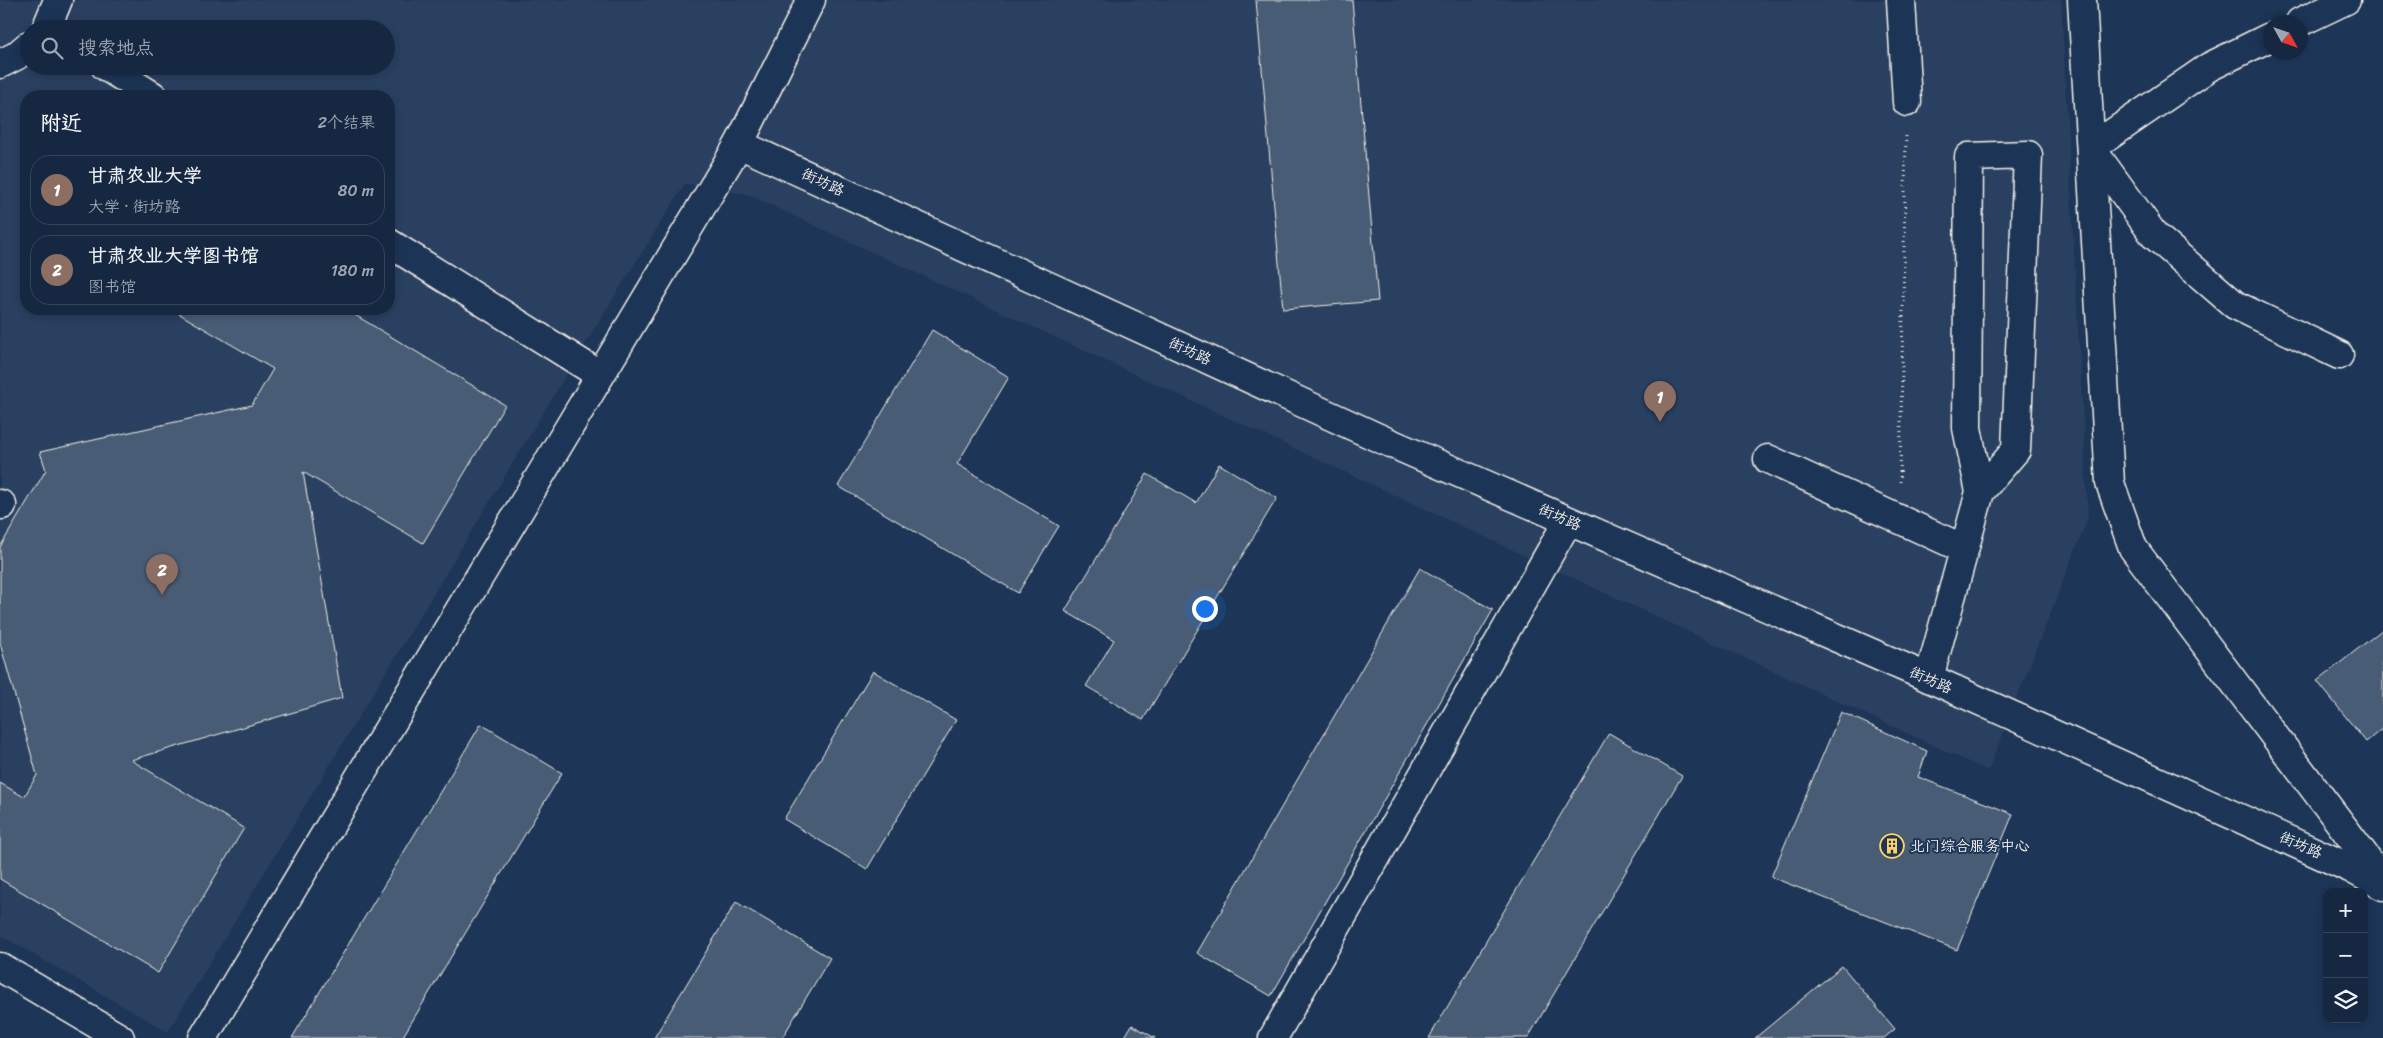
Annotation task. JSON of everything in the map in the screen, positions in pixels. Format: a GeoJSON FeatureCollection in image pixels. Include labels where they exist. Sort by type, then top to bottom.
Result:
{"type":"FeatureCollection","features":[{"type":"Feature","properties":{"kind":"street"},"geometry":{"type":"LineString","coordinates":[[50,20],[58,0]]}},
{"type":"Feature","properties":{"kind":"street"},"geometry":{"type":"LineString","coordinates":[[203,1038],[739,144],[810,0]]}},
{"type":"Feature","properties":{"kind":"street"},"geometry":{"type":"LineString","coordinates":[[1901,0],[1907,102]]}},
{"type":"Feature","properties":{"kind":"street"},"geometry":{"type":"LineString","coordinates":[[2082,0],[2110,483],[2133,548],[2383,880]]}},
{"type":"Feature","properties":{"kind":"street"},"geometry":{"type":"LineString","coordinates":[[2308,18],[2346,0]]}},
{"type":"Feature","properties":{"kind":"street"},"geometry":{"type":"LineString","coordinates":[[2090,148],[2209,67],[2263,40]]}},
{"type":"Feature","properties":{"kind":"street"},"geometry":{"type":"LineString","coordinates":[[0,64],[20,53]]}},
{"type":"Feature","properties":{"kind":"street"},"geometry":{"type":"LineString","coordinates":[[119,75],[143,90]]}},
{"type":"Feature","properties":{"kind":"street","name":"街坊路"},"geometry":{"type":"LineString","coordinates":[[739,144],[1381,439],[1929,678],[2350,868],[2383,886]]}},
{"type":"Feature","properties":{"kind":"street"},"geometry":{"type":"LineString","coordinates":[[2090,148],[2154,235],[2234,305],[2339,355]]}},
{"type":"Feature","properties":{"kind":"street"},"geometry":{"type":"LineString","coordinates":[[1929,678],[1980,492],[2016,450],[2028,155],[1969,157],[1966,428],[1980,492]]}},
{"type":"Feature","properties":{"kind":"street"},"geometry":{"type":"LineString","coordinates":[[395,247],[600,375]]}},
{"type":"Feature","properties":{"kind":"street"},"geometry":{"type":"LineString","coordinates":[[1768,459],[1964,550]]}},
{"type":"Feature","properties":{"kind":"street"},"geometry":{"type":"LineString","coordinates":[[1277,1037],[1568,521]]}},
{"type":"Feature","properties":{"kind":"street"},"geometry":{"type":"LineString","coordinates":[[0,967],[120,1038]]}},
{"type":"Feature","properties":{"kind":"path"},"geometry":{"type":"LineString","coordinates":[[1899,519],[1907,102]]}},
{"type":"Feature","properties":{"kind":"shaded area"},"geometry":{"type":"Polygon","coordinates":[[[0,0],[2061,0],[2088,518],[1988,771],[747,194],[685,184],[596,326],[168,1032],[0,935],[0,0]]]}},
{"type":"Feature","properties":{"kind":"building"},"geometry":{"type":"Polygon","coordinates":[[[1256,0],[1352,0],[1378,301],[1283,309],[1256,0]]]}},
{"type":"Feature","properties":{"kind":"building"},"geometry":{"type":"Polygon","coordinates":[[[181,315],[355,315],[505,405],[423,543],[303,472],[342,698],[131,760],[244,828],[158,973],[0,879],[0,783],[24,797],[37,775],[0,643],[0,547],[46,470],[40,452],[252,405],[273,369],[181,315]]]}},
{"type":"Feature","properties":{"kind":"building"},"geometry":{"type":"Polygon","coordinates":[[[932,330],[1009,377],[957,464],[1059,526],[1018,593],[838,486],[932,330]]]}},
{"type":"Feature","properties":{"kind":"building"},"geometry":{"type":"Polygon","coordinates":[[[1219,464],[1277,498],[1143,720],[1086,686],[1114,640],[1065,611],[1147,474],[1196,503],[1219,464]]]}},
{"type":"Feature","properties":{"kind":"building"},"geometry":{"type":"Polygon","coordinates":[[[1420,568],[1493,610],[1271,996],[1197,953],[1420,568]]]}},
{"type":"Feature","properties":{"kind":"building"},"geometry":{"type":"Polygon","coordinates":[[[2383,629],[2383,728],[2366,742],[2317,681],[2383,629]]]}},
{"type":"Feature","properties":{"kind":"building"},"geometry":{"type":"Polygon","coordinates":[[[873,671],[956,720],[867,869],[784,819],[873,671]]]}},
{"type":"Feature","properties":{"kind":"building","name":"北门综合服务中心"},"geometry":{"type":"Polygon","coordinates":[[[1841,712],[1927,751],[1918,777],[2013,814],[1957,950],[1771,877],[1841,712]]]}},
{"type":"Feature","properties":{"kind":"building"},"geometry":{"type":"Polygon","coordinates":[[[481,724],[562,773],[402,1038],[292,1038],[481,724]]]}},
{"type":"Feature","properties":{"kind":"building"},"geometry":{"type":"Polygon","coordinates":[[[1609,733],[1682,776],[1528,1038],[1429,1038],[1609,733]]]}},
{"type":"Feature","properties":{"kind":"building"},"geometry":{"type":"Polygon","coordinates":[[[736,902],[830,958],[782,1038],[654,1038],[736,902]]]}},
{"type":"Feature","properties":{"kind":"building"},"geometry":{"type":"Polygon","coordinates":[[[1842,966],[1895,1029],[1884,1038],[1755,1038],[1842,966]]]}},
{"type":"Feature","properties":{"kind":"building"},"geometry":{"type":"Polygon","coordinates":[[[1132,1025],[1155,1038],[1124,1038],[1132,1025]]]}},
{"type":"Feature","properties":{"kind":"place","name":"甘肃农业大学"},"geometry":{"type":"Point","coordinates":[1660,422]}},
{"type":"Feature","properties":{"kind":"place","name":"甘肃农业大学图书馆"},"geometry":{"type":"Point","coordinates":[162,595]}},
{"type":"Feature","properties":{"kind":"place","name":"北门综合服务中心"},"geometry":{"type":"Point","coordinates":[1892,846]}}]}
